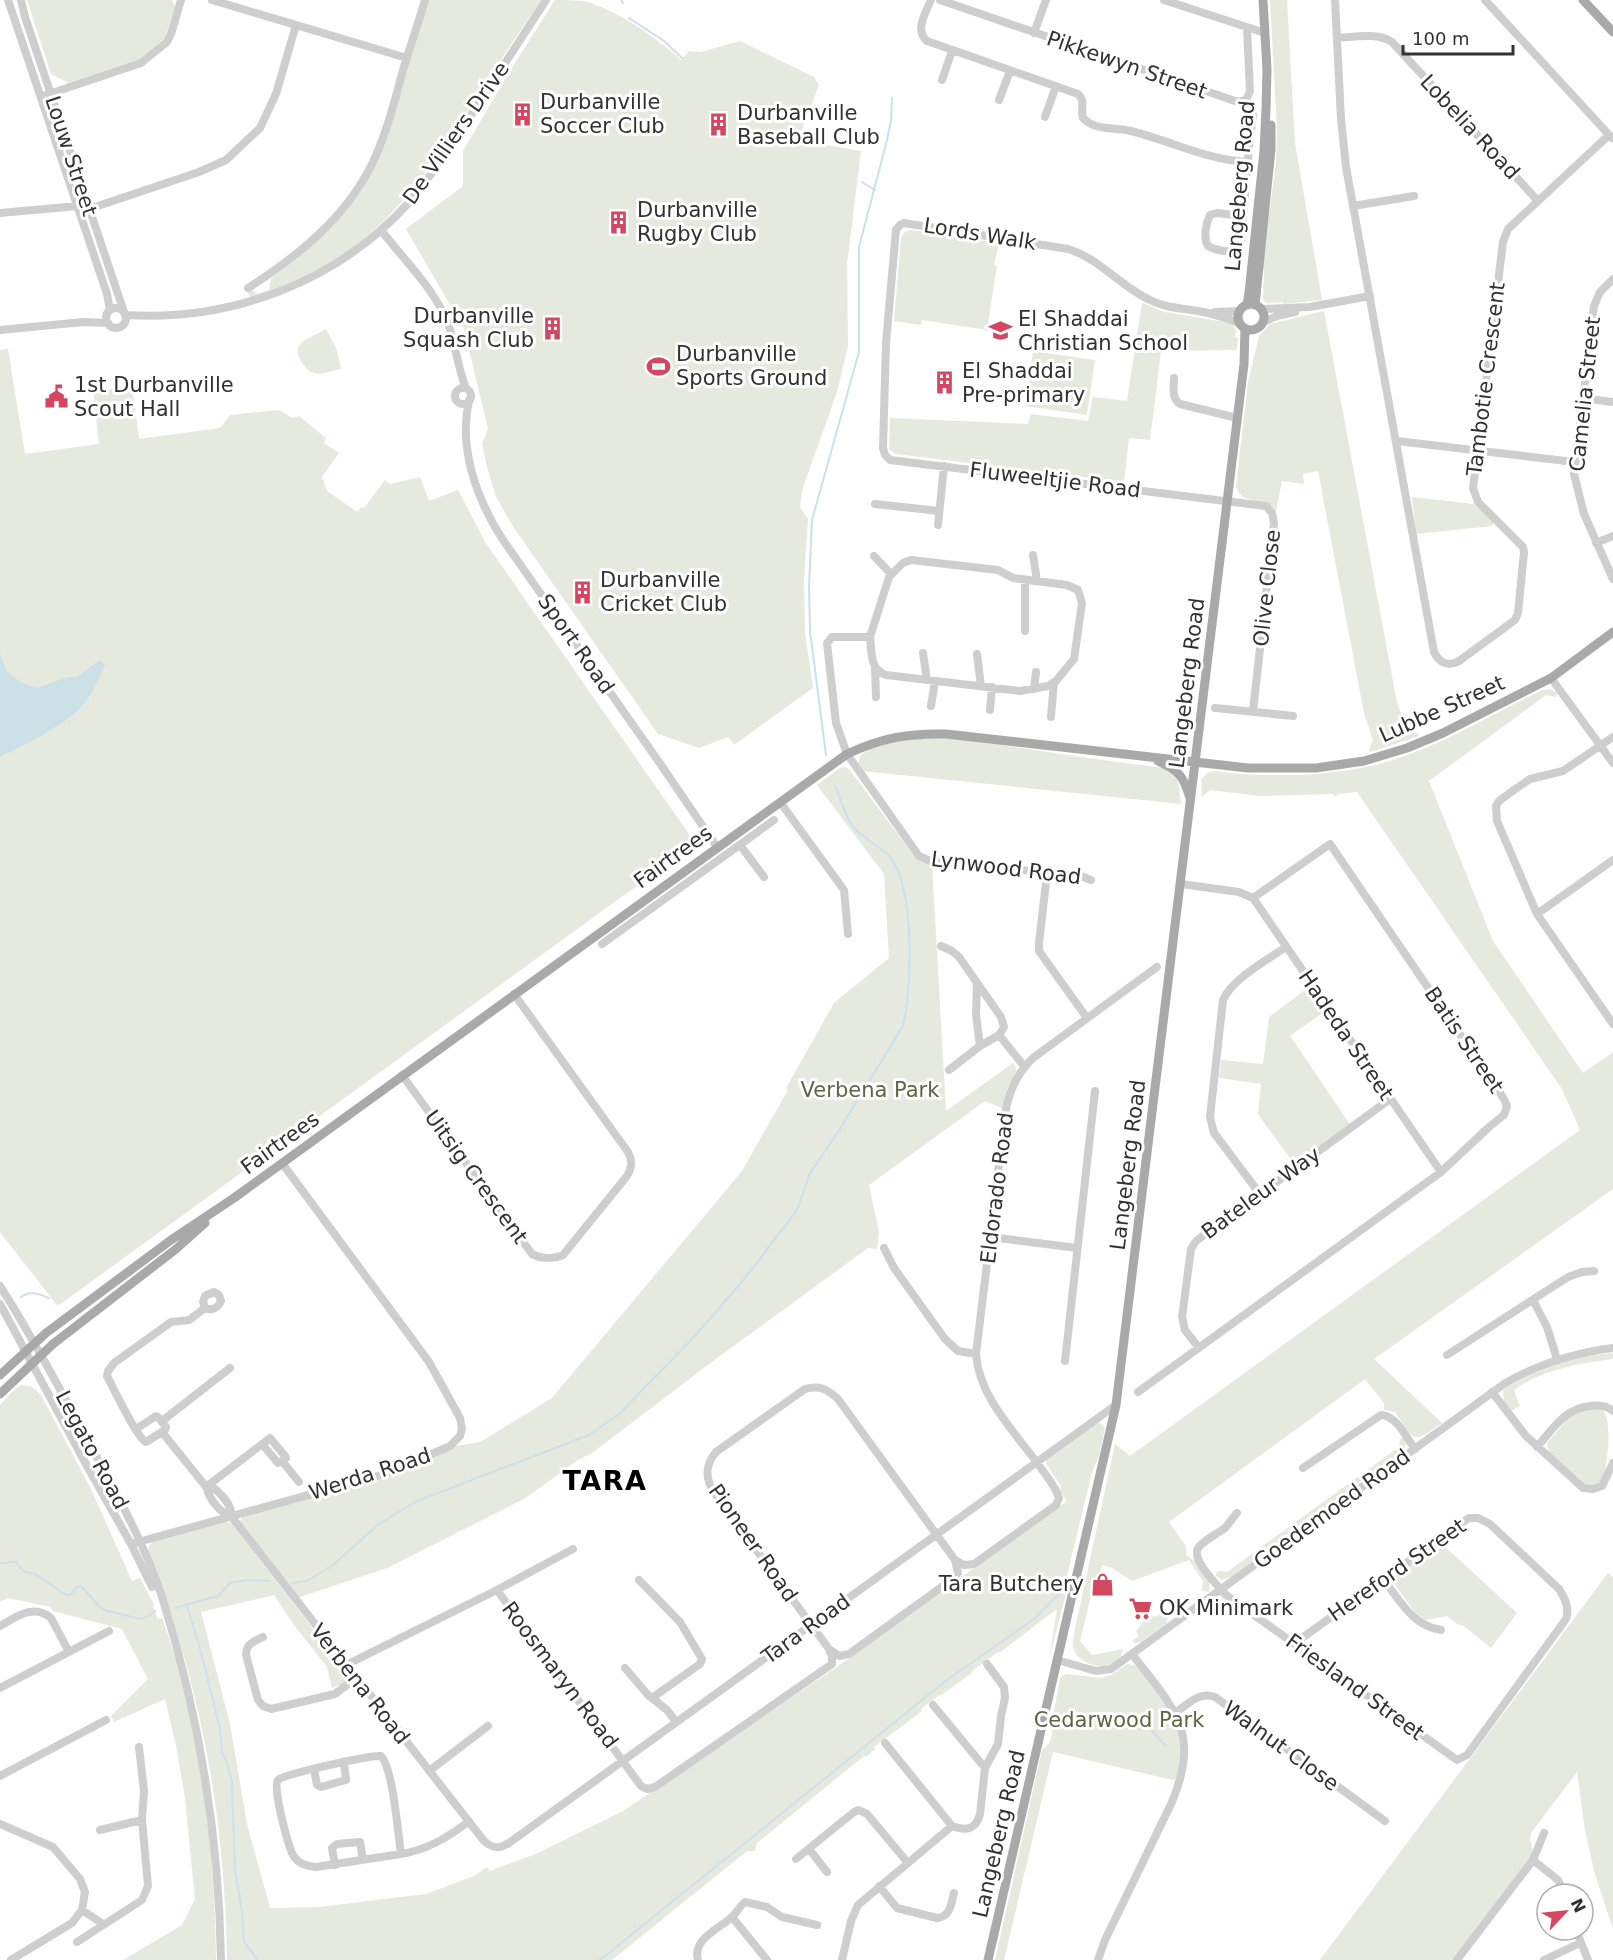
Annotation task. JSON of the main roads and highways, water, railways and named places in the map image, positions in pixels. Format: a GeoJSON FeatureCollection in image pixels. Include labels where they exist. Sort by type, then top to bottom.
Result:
{"type":"FeatureCollection","features":[{"type":"Feature","properties":{"kind":"main road","name":"Langeberg Road"},"geometry":{"type":"LineString","coordinates":[[988,1960],[1116,1405],[1244,364],[1246,327],[1251,308],[1271,149],[1271,95],[1267,69],[1263,0]]}},
{"type":"Feature","properties":{"kind":"main road"},"geometry":{"type":"LineString","coordinates":[[1583,0],[1613,32]]}},
{"type":"Feature","properties":{"kind":"main road"},"geometry":{"type":"LineString","coordinates":[[1246,327],[1263,322],[1264,316],[1251,308]]}},
{"type":"Feature","properties":{"kind":"main road","name":"Lubbe Street"},"geometry":{"type":"LineString","coordinates":[[1196,762],[1295,770],[1364,761],[1394,753],[1428,739],[1551,678],[1613,632]]}},
{"type":"Feature","properties":{"kind":"main road","name":"Fairtrees"},"geometry":{"type":"LineString","coordinates":[[0,1375],[35,1343],[171,1240],[234,1198],[846,754],[888,738],[930,733],[966,735],[1196,762]]}},
{"type":"Feature","properties":{"kind":"main road"},"geometry":{"type":"LineString","coordinates":[[1152,758],[1172,767],[1180,774],[1191,803]]}},
{"type":"Feature","properties":{"kind":"main road","name":"Fairtrees"},"geometry":{"type":"LineString","coordinates":[[0,1394],[41,1354],[176,1249],[234,1198]]}},
{"type":"Feature","properties":{"kind":"waterway"},"geometry":{"type":"LineString","coordinates":[[629,18],[664,41],[682,58]]}},
{"type":"Feature","properties":{"kind":"waterway"},"geometry":{"type":"LineString","coordinates":[[826,755],[810,631],[809,586],[812,520],[859,352],[859,247],[887,140],[892,98]]}},
{"type":"Feature","properties":{"kind":"waterway"},"geometry":{"type":"LineString","coordinates":[[862,182],[875,190]]}},
{"type":"Feature","properties":{"kind":"waterway"},"geometry":{"type":"LineString","coordinates":[[292,1583],[307,1581],[333,1565],[379,1524],[417,1501],[589,1435],[619,1414],[695,1336],[746,1277],[797,1210],[809,1175],[903,1026],[908,988],[907,914],[898,871],[890,857],[862,836],[851,824],[835,786]]}},
{"type":"Feature","properties":{"kind":"waterway"},"geometry":{"type":"LineString","coordinates":[[21,1297],[31,1293],[49,1298]]}},
{"type":"Feature","properties":{"kind":"waterway"},"geometry":{"type":"LineString","coordinates":[[0,1563],[16,1562],[23,1571],[37,1575],[64,1594],[70,1595],[78,1586],[81,1586],[105,1610],[140,1619],[155,1611]]}},
{"type":"Feature","properties":{"kind":"waterway"},"geometry":{"type":"LineString","coordinates":[[175,1608],[218,1596],[230,1583],[248,1580],[270,1581]]}},
{"type":"Feature","properties":{"kind":"waterway"},"geometry":{"type":"LineString","coordinates":[[600,1960],[947,1680],[1034,1619],[1060,1593]]}},
{"type":"Feature","properties":{"kind":"waterway"},"geometry":{"type":"LineString","coordinates":[[185,1605],[200,1648],[220,1729],[222,1753],[232,1782],[235,1869],[244,1941],[257,1960]]}},
{"type":"Feature","properties":{"kind":"waterway"},"geometry":{"type":"LineString","coordinates":[[1094,1715],[1122,1727],[1150,1729],[1166,1746]]}},
{"type":"Feature","properties":{"kind":"place","name":"Durbanville Soccer Club"},"geometry":{"type":"Point","coordinates":[522,114]}},
{"type":"Feature","properties":{"kind":"place","name":"Durbanville Baseball Club"},"geometry":{"type":"Point","coordinates":[719,125]}},
{"type":"Feature","properties":{"kind":"place","name":"Durbanville Rugby Club"},"geometry":{"type":"Point","coordinates":[619,222]}},
{"type":"Feature","properties":{"kind":"place","name":"Durbanville Squash Club"},"geometry":{"type":"Point","coordinates":[552,328]}},
{"type":"Feature","properties":{"kind":"place","name":"El Shaddai Christian School"},"geometry":{"type":"Point","coordinates":[1000,331]}},
{"type":"Feature","properties":{"kind":"place","name":"Durbanville Sports Ground"},"geometry":{"type":"Point","coordinates":[658,366]}},
{"type":"Feature","properties":{"kind":"place","name":"El Shaddai Pre-primary"},"geometry":{"type":"Point","coordinates":[944,383]}},
{"type":"Feature","properties":{"kind":"place","name":"1st Durbanville Scout Hall"},"geometry":{"type":"Point","coordinates":[56,397]}},
{"type":"Feature","properties":{"kind":"place","name":"Durbanville Cricket Club"},"geometry":{"type":"Point","coordinates":[582,592]}},
{"type":"Feature","properties":{"kind":"place","name":"Tara Butchery"},"geometry":{"type":"Point","coordinates":[1102,1584]}},
{"type":"Feature","properties":{"kind":"place","name":"OK Minimark"},"geometry":{"type":"Point","coordinates":[1141,1608]}},
{"type":"Feature","properties":{"kind":"district","name":"TARA"},"geometry":{"type":"Point","coordinates":[605,1481]}},
{"type":"Feature","properties":{"kind":"park label","name":"Verbena Park"},"geometry":{"type":"Point","coordinates":[870,1090]}},
{"type":"Feature","properties":{"kind":"park label","name":"Cedarwood Park"},"geometry":{"type":"Point","coordinates":[1119,1720]}}]}
